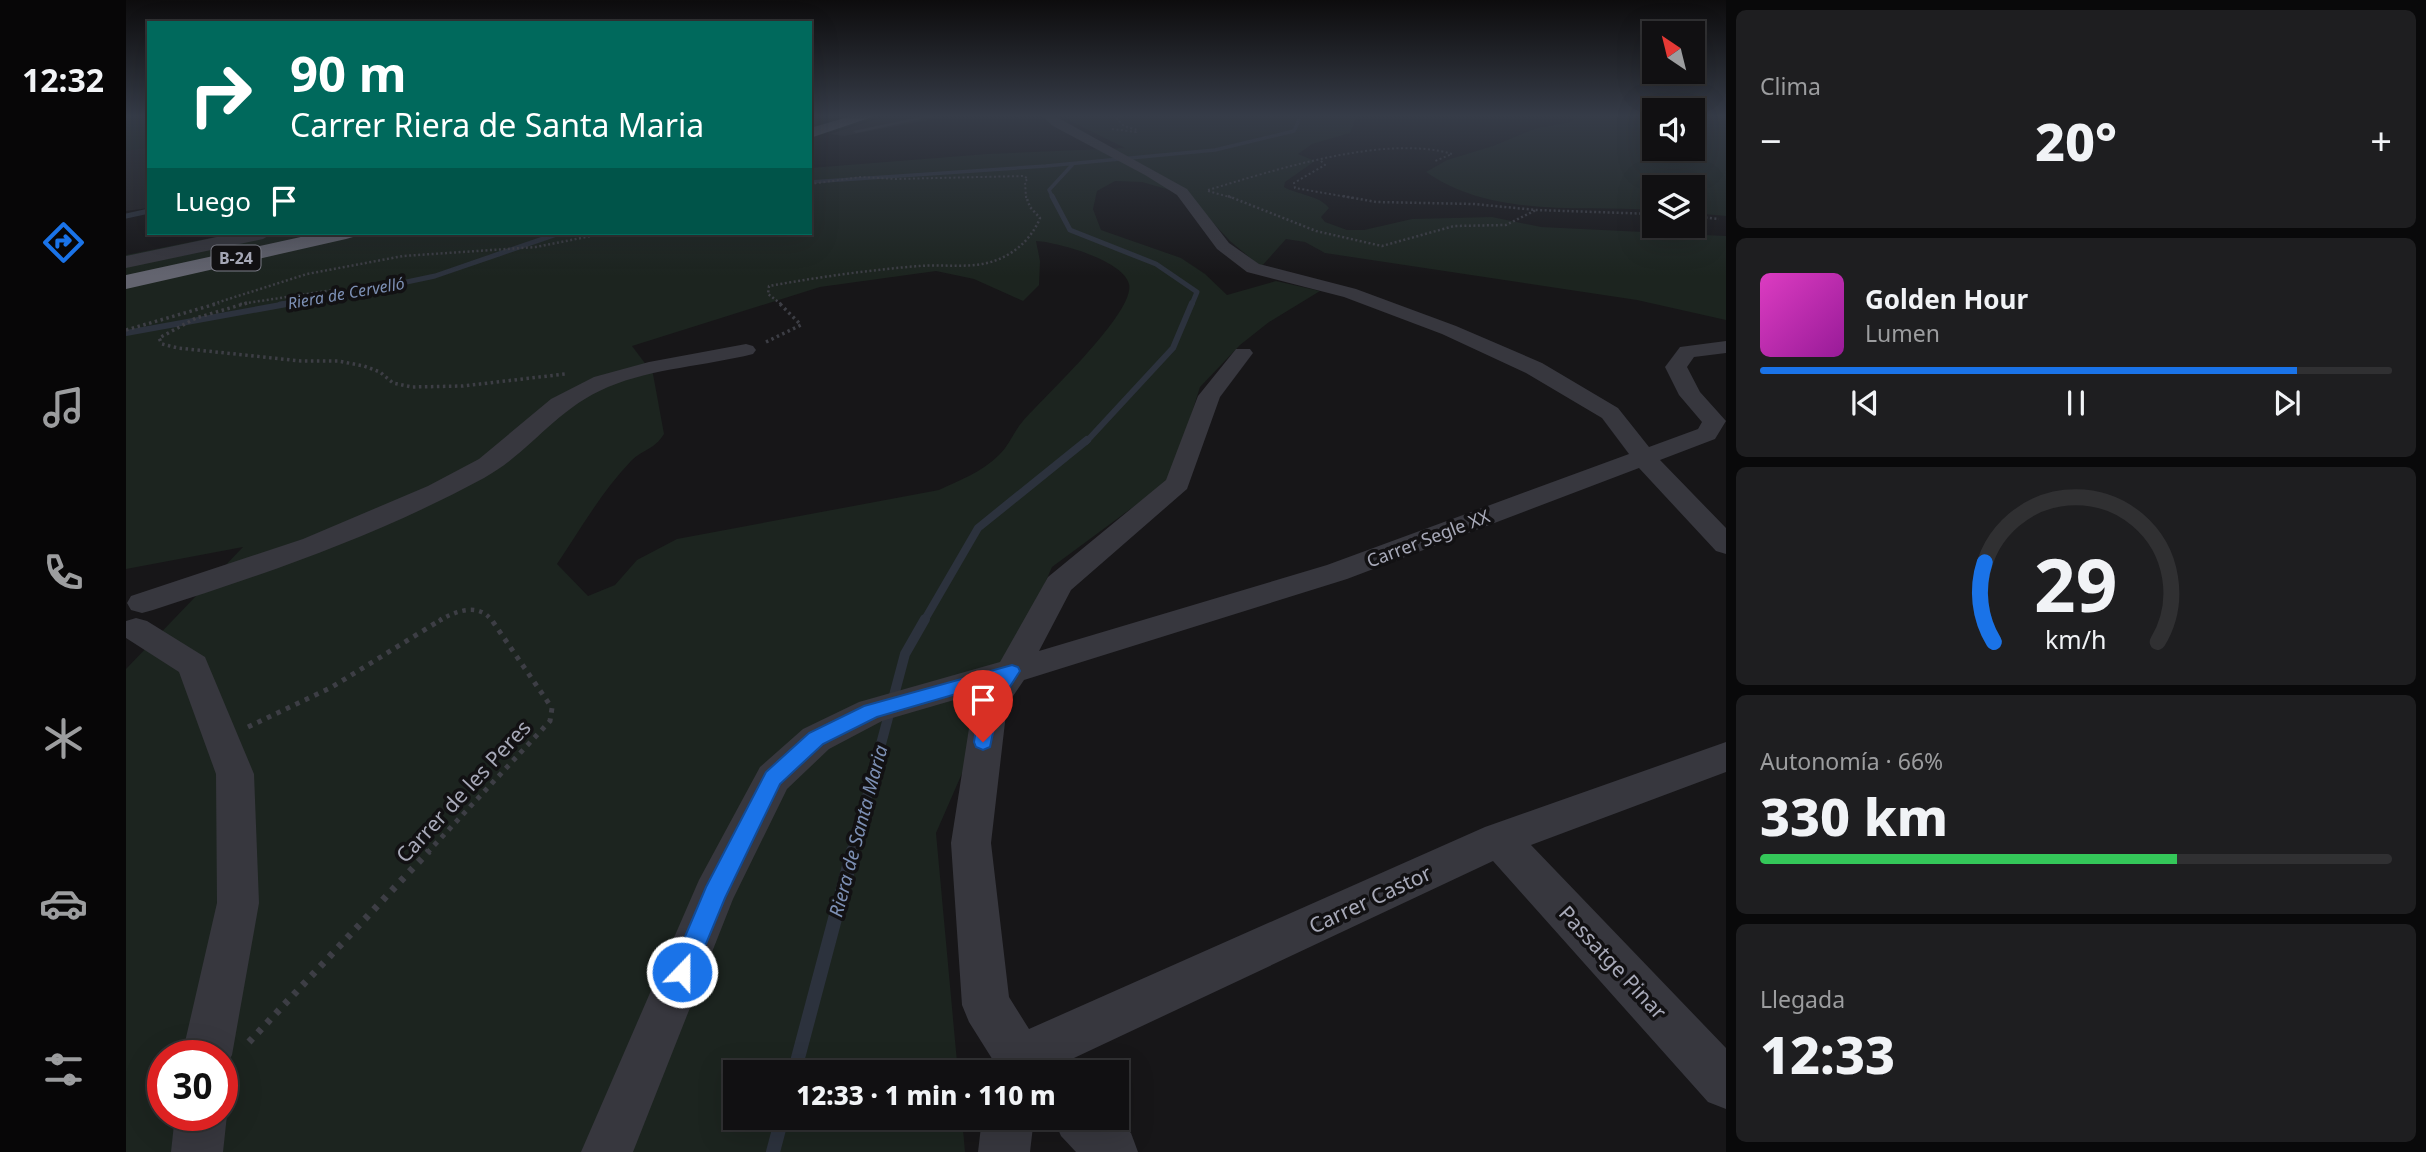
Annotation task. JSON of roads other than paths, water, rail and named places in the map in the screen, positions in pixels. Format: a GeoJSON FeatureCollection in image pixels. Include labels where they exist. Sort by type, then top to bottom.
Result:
{"type":"FeatureCollection","features":[{"type":"Feature","properties":{"kind":"highway","name":"B-24"},"geometry":{"type":"LineString","coordinates":[[126,272],[297,235]]}},
{"type":"Feature","properties":{"kind":"highway","name":"B-24"},"geometry":{"type":"LineString","coordinates":[[126,282],[337,235]]}},
{"type":"Feature","properties":{"kind":"street"},"geometry":{"type":"LineString","coordinates":[[1144,169],[1182,192],[1223,246],[1253,268],[1350,293],[1449,330],[1534,368],[1610,413],[1628,433],[1643,457],[1726,545]]}},
{"type":"Feature","properties":{"kind":"street"},"geometry":{"type":"LineString","coordinates":[[126,262],[254,235]]}},
{"type":"Feature","properties":{"kind":"street","name":"Carrer Segle XX"},"geometry":{"type":"LineString","coordinates":[[607,1152],[715,894],[773,778],[816,738],[871,711],[1337,572],[1707,434],[1713,421],[1690,395],[1676,368],[1687,351],[1726,347]]}},
{"type":"Feature","properties":{"kind":"street"},"geometry":{"type":"LineString","coordinates":[[225,1040],[238,902],[235,774],[193,665],[132,616],[344,533],[479,470],[561,403],[590,387],[649,369],[746,350]]}},
{"type":"Feature","properties":{"kind":"street"},"geometry":{"type":"LineString","coordinates":[[1019,1060],[986,1005],[971,844],[990,703],[1012,671],[1059,584],[1178,483],[1209,396],[1242,353]]}},
{"type":"Feature","properties":{"kind":"street","name":"Carrer Castor"},"geometry":{"type":"LineString","coordinates":[[1041,1060],[1499,839],[1726,757]]}},
{"type":"Feature","properties":{"kind":"street","name":"Passatge Pinar"},"geometry":{"type":"LineString","coordinates":[[1499,839],[1726,1084]]}},
{"type":"Feature","properties":{"kind":"street"},"geometry":{"type":"LineString","coordinates":[[1004,1152],[1007,1130]]}},
{"type":"Feature","properties":{"kind":"street"},"geometry":{"type":"LineString","coordinates":[[1091,1130],[1112,1152]]}},
{"type":"Feature","properties":{"kind":"street"},"geometry":{"type":"LineString","coordinates":[[197,1152],[199,1131]]}},
{"type":"Feature","properties":{"kind":"waterway","name":"Riera de Cervelló"},"geometry":{"type":"LineString","coordinates":[[812,182],[1005,169]]}},
{"type":"Feature","properties":{"kind":"waterway","name":"Riera de Santa Maria"},"geometry":{"type":"LineString","coordinates":[[1052,196],[1049,190],[1069,169]]}},
{"type":"Feature","properties":{"kind":"waterway","name":"Riera de Santa Maria"},"geometry":{"type":"LineString","coordinates":[[1052,196],[1070,230],[1156,264],[1197,292],[1192,304]]}},
{"type":"Feature","properties":{"kind":"waterway"},"geometry":{"type":"LineString","coordinates":[[126,216],[147,211]]}},
{"type":"Feature","properties":{"kind":"waterway","name":"Riera de Cervelló"},"geometry":{"type":"LineString","coordinates":[[280,304],[345,295],[435,276],[554,235]]}},
{"type":"Feature","properties":{"kind":"waterway","name":"Riera de Cervelló"},"geometry":{"type":"LineString","coordinates":[[126,333],[292,303]]}},
{"type":"Feature","properties":{"kind":"waterway","name":"Riera de Santa Maria"},"geometry":{"type":"LineString","coordinates":[[1086,442],[1173,348],[1192,303]]}},
{"type":"Feature","properties":{"kind":"waterway","name":"Riera de Santa Maria"},"geometry":{"type":"LineString","coordinates":[[924,621],[978,528],[1087,440]]}},
{"type":"Feature","properties":{"kind":"waterway","name":"Riera de Santa Maria"},"geometry":{"type":"LineString","coordinates":[[852,853],[905,654],[925,619]]}},
{"type":"Feature","properties":{"kind":"waterway","name":"Riera de Santa Maria"},"geometry":{"type":"LineString","coordinates":[[797,1060],[853,851]]}},
{"type":"Feature","properties":{"kind":"waterway","name":"Riera de Santa Maria"},"geometry":{"type":"LineString","coordinates":[[773,1152],[779,1130]]}}]}
